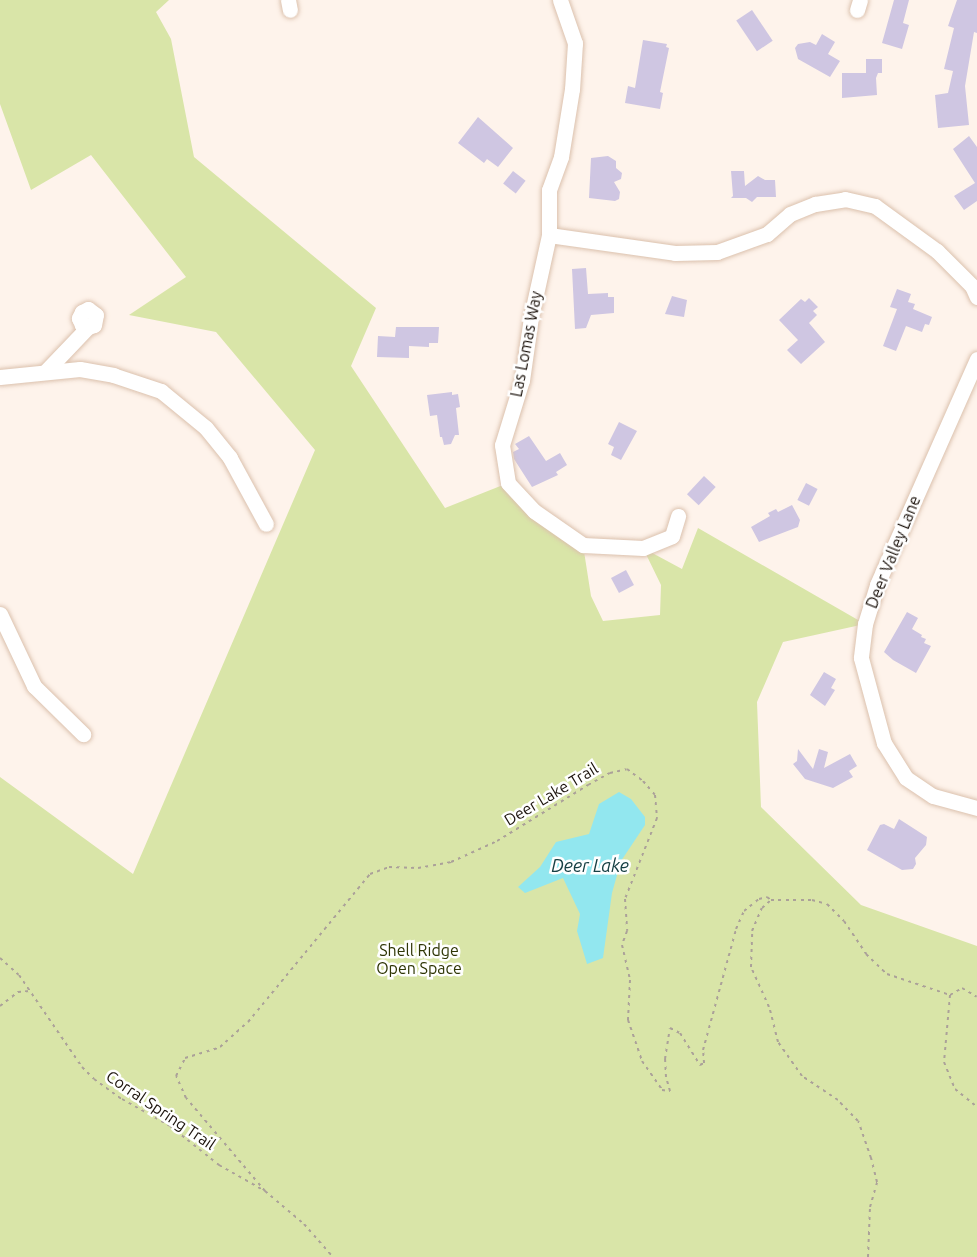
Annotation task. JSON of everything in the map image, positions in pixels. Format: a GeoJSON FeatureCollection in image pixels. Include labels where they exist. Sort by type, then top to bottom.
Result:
{"type":"FeatureCollection","features":[{"type":"Feature","properties":{"kind":"street","name":"Las Lomas Way"},"geometry":{"type":"LineString","coordinates":[[560,0],[575,43],[561,156],[549,190],[549,235],[531,316],[522,380],[502,445],[508,483],[534,511],[583,545],[643,548],[672,536],[678,516]]}},
{"type":"Feature","properties":{"kind":"street"},"geometry":{"type":"LineString","coordinates":[[549,235],[675,254],[717,252],[767,234],[790,214],[815,204],[845,199],[874,206],[937,251],[972,286],[977,297]]}},
{"type":"Feature","properties":{"kind":"street"},"geometry":{"type":"LineString","coordinates":[[45,372],[88,327]]}},
{"type":"Feature","properties":{"kind":"street","name":"Deer Valley Lane"},"geometry":{"type":"LineString","coordinates":[[977,359],[877,585],[864,624],[861,658],[884,743],[906,778],[933,796],[977,808]]}},
{"type":"Feature","properties":{"kind":"street"},"geometry":{"type":"LineString","coordinates":[[0,377],[80,369],[113,375],[161,391],[206,428],[230,458],[266,524]]}},
{"type":"Feature","properties":{"kind":"street"},"geometry":{"type":"LineString","coordinates":[[0,614],[34,686],[83,734]]}},
{"type":"Feature","properties":{"kind":"path","name":"Deer Lake Trail"},"geometry":{"type":"LineString","coordinates":[[265,1191],[186,1098],[176,1076],[185,1058],[220,1047],[248,1022],[370,874],[389,867],[418,868],[451,862],[497,841],[588,784],[610,773],[627,769],[643,781],[655,795],[657,818],[625,898],[627,931],[622,945],[630,980],[628,1020],[642,1061],[662,1090],[670,1092],[665,1059],[670,1028],[680,1033],[700,1065],[704,1063],[703,1050],[736,929],[744,911],[759,899],[766,897],[771,900]]}},
{"type":"Feature","properties":{"kind":"path"},"geometry":{"type":"LineString","coordinates":[[868,1257],[870,1207],[877,1182],[858,1121],[838,1100],[802,1076],[778,1042],[769,1007],[751,967],[752,931],[762,908],[771,900],[812,900],[827,904],[844,921],[866,954],[887,974],[950,996]]}},
{"type":"Feature","properties":{"kind":"path","name":"Corral Spring Trail"},"geometry":{"type":"LineString","coordinates":[[0,958],[19,975],[82,1067],[94,1079],[122,1100],[170,1126],[219,1165],[265,1191],[304,1224],[333,1257]]}},
{"type":"Feature","properties":{"kind":"path"},"geometry":{"type":"LineString","coordinates":[[950,996],[962,988],[977,997]]}},
{"type":"Feature","properties":{"kind":"path"},"geometry":{"type":"LineString","coordinates":[[0,1006],[18,992],[30,991]]}},
{"type":"Feature","properties":{"kind":"path"},"geometry":{"type":"LineString","coordinates":[[950,996],[944,1062],[955,1089],[977,1107]]}},
{"type":"Feature","properties":{"kind":"green space","name":"Shell Ridge Open Space"},"geometry":{"type":"Polygon","coordinates":[[[0,0],[169,0],[156,12],[171,39],[194,157],[376,308],[351,366],[445,508],[508,483],[583,545],[591,596],[603,621],[660,615],[661,585],[643,548],[682,569],[698,528],[865,624],[783,642],[757,702],[761,807],[861,905],[977,946],[977,1257],[0,1257],[0,777],[133,874],[315,450],[216,332],[129,315],[186,277],[91,155],[31,190],[0,104],[0,0]]]}},
{"type":"Feature","properties":{"kind":"water","name":"Deer Lake"},"geometry":{"type":"Polygon","coordinates":[[[619,792],[631,799],[645,817],[645,825],[621,861],[612,893],[603,958],[587,964],[577,931],[580,914],[563,878],[525,893],[518,887],[540,867],[556,842],[589,834],[599,804],[619,792]]]}},
{"type":"Feature","properties":{"kind":"building"},"geometry":{"type":"Polygon","coordinates":[[[894,0],[909,0],[903,23],[909,25],[902,49],[882,43],[894,0]]]}},
{"type":"Feature","properties":{"kind":"building"},"geometry":{"type":"Polygon","coordinates":[[[957,0],[977,0],[977,33],[974,32],[965,86],[969,125],[938,128],[935,95],[948,93],[953,71],[944,69],[954,28],[948,26],[957,0]]]}},
{"type":"Feature","properties":{"kind":"building"},"geometry":{"type":"Polygon","coordinates":[[[752,10],[773,41],[757,51],[736,21],[752,10]]]}},
{"type":"Feature","properties":{"kind":"building"},"geometry":{"type":"Polygon","coordinates":[[[822,34],[835,42],[828,54],[840,61],[830,77],[798,59],[795,48],[798,44],[810,42],[816,45],[822,34]]]}},
{"type":"Feature","properties":{"kind":"building"},"geometry":{"type":"Polygon","coordinates":[[[643,40],[667,44],[666,47],[669,48],[660,92],[663,93],[660,109],[625,103],[628,86],[635,88],[643,40]]]}},
{"type":"Feature","properties":{"kind":"building"},"geometry":{"type":"Polygon","coordinates":[[[866,59],[882,59],[882,73],[878,73],[876,78],[877,95],[842,98],[842,73],[866,73],[866,59]]]}},
{"type":"Feature","properties":{"kind":"building"},"geometry":{"type":"Polygon","coordinates":[[[478,117],[513,148],[498,167],[487,159],[484,163],[458,143],[478,117]]]}},
{"type":"Feature","properties":{"kind":"building"},"geometry":{"type":"Polygon","coordinates":[[[969,136],[977,147],[977,201],[964,210],[954,196],[975,183],[953,149],[969,136]]]}},
{"type":"Feature","properties":{"kind":"building"},"geometry":{"type":"Polygon","coordinates":[[[608,156],[616,161],[616,168],[622,173],[621,179],[614,182],[620,192],[619,199],[615,201],[589,198],[591,158],[608,156]]]}},
{"type":"Feature","properties":{"kind":"building"},"geometry":{"type":"Polygon","coordinates":[[[513,171],[526,181],[516,193],[503,184],[513,171]]]}},
{"type":"Feature","properties":{"kind":"building"},"geometry":{"type":"Polygon","coordinates":[[[731,171],[744,171],[745,186],[758,176],[765,180],[775,180],[776,197],[757,197],[752,202],[746,198],[731,198],[733,196],[731,171]]]}},
{"type":"Feature","properties":{"kind":"building"},"geometry":{"type":"Polygon","coordinates":[[[586,268],[588,294],[608,293],[608,297],[614,297],[614,313],[591,315],[586,328],[575,329],[572,269],[586,268]]]}},
{"type":"Feature","properties":{"kind":"building"},"geometry":{"type":"Polygon","coordinates":[[[897,289],[911,294],[908,302],[915,304],[913,309],[932,317],[929,325],[925,324],[922,332],[906,326],[896,351],[883,346],[897,309],[890,307],[897,289]]]}},
{"type":"Feature","properties":{"kind":"building"},"geometry":{"type":"Polygon","coordinates":[[[672,296],[687,300],[684,317],[665,314],[672,296]]]}},
{"type":"Feature","properties":{"kind":"building"},"geometry":{"type":"Polygon","coordinates":[[[809,298],[818,307],[813,311],[817,315],[809,323],[825,342],[801,364],[787,350],[798,340],[779,320],[801,299],[805,302],[809,298]]]}},
{"type":"Feature","properties":{"kind":"building"},"geometry":{"type":"Polygon","coordinates":[[[396,327],[439,327],[438,343],[429,343],[429,347],[409,346],[409,358],[377,357],[378,336],[395,337],[396,327]]]}},
{"type":"Feature","properties":{"kind":"building"},"geometry":{"type":"Polygon","coordinates":[[[452,392],[452,395],[458,394],[460,407],[456,408],[459,435],[455,435],[451,444],[444,445],[440,437],[437,415],[430,416],[427,395],[452,392]]]}},
{"type":"Feature","properties":{"kind":"building"},"geometry":{"type":"Polygon","coordinates":[[[619,422],[637,431],[621,460],[611,455],[614,447],[608,444],[619,422]]]}},
{"type":"Feature","properties":{"kind":"building"},"geometry":{"type":"Polygon","coordinates":[[[529,436],[546,461],[560,453],[567,465],[556,472],[558,475],[532,487],[514,459],[513,452],[519,449],[515,444],[529,436]]]}},
{"type":"Feature","properties":{"kind":"building"},"geometry":{"type":"Polygon","coordinates":[[[704,476],[716,487],[699,505],[687,494],[704,476]]]}},
{"type":"Feature","properties":{"kind":"building"},"geometry":{"type":"Polygon","coordinates":[[[806,483],[818,489],[809,506],[797,500],[806,483]]]}},
{"type":"Feature","properties":{"kind":"building"},"geometry":{"type":"Polygon","coordinates":[[[792,505],[800,520],[798,527],[759,542],[751,527],[770,516],[768,513],[776,509],[778,512],[792,505]]]}},
{"type":"Feature","properties":{"kind":"building"},"geometry":{"type":"Polygon","coordinates":[[[626,570],[634,585],[619,593],[611,578],[626,570]]]}},
{"type":"Feature","properties":{"kind":"building"},"geometry":{"type":"Polygon","coordinates":[[[907,612],[918,618],[912,629],[926,639],[924,643],[931,646],[916,673],[884,652],[907,612]]]}},
{"type":"Feature","properties":{"kind":"building"},"geometry":{"type":"Polygon","coordinates":[[[824,672],[836,679],[831,688],[835,690],[825,706],[810,695],[824,672]]]}},
{"type":"Feature","properties":{"kind":"building"},"geometry":{"type":"Polygon","coordinates":[[[798,749],[813,769],[819,749],[828,752],[824,768],[850,754],[857,766],[849,771],[853,777],[833,788],[805,779],[793,764],[797,761],[798,749]]]}},
{"type":"Feature","properties":{"kind":"building"},"geometry":{"type":"Polygon","coordinates":[[[899,819],[927,837],[926,845],[915,858],[916,864],[913,869],[902,870],[867,850],[880,825],[884,824],[894,829],[899,819]]]}}]}
